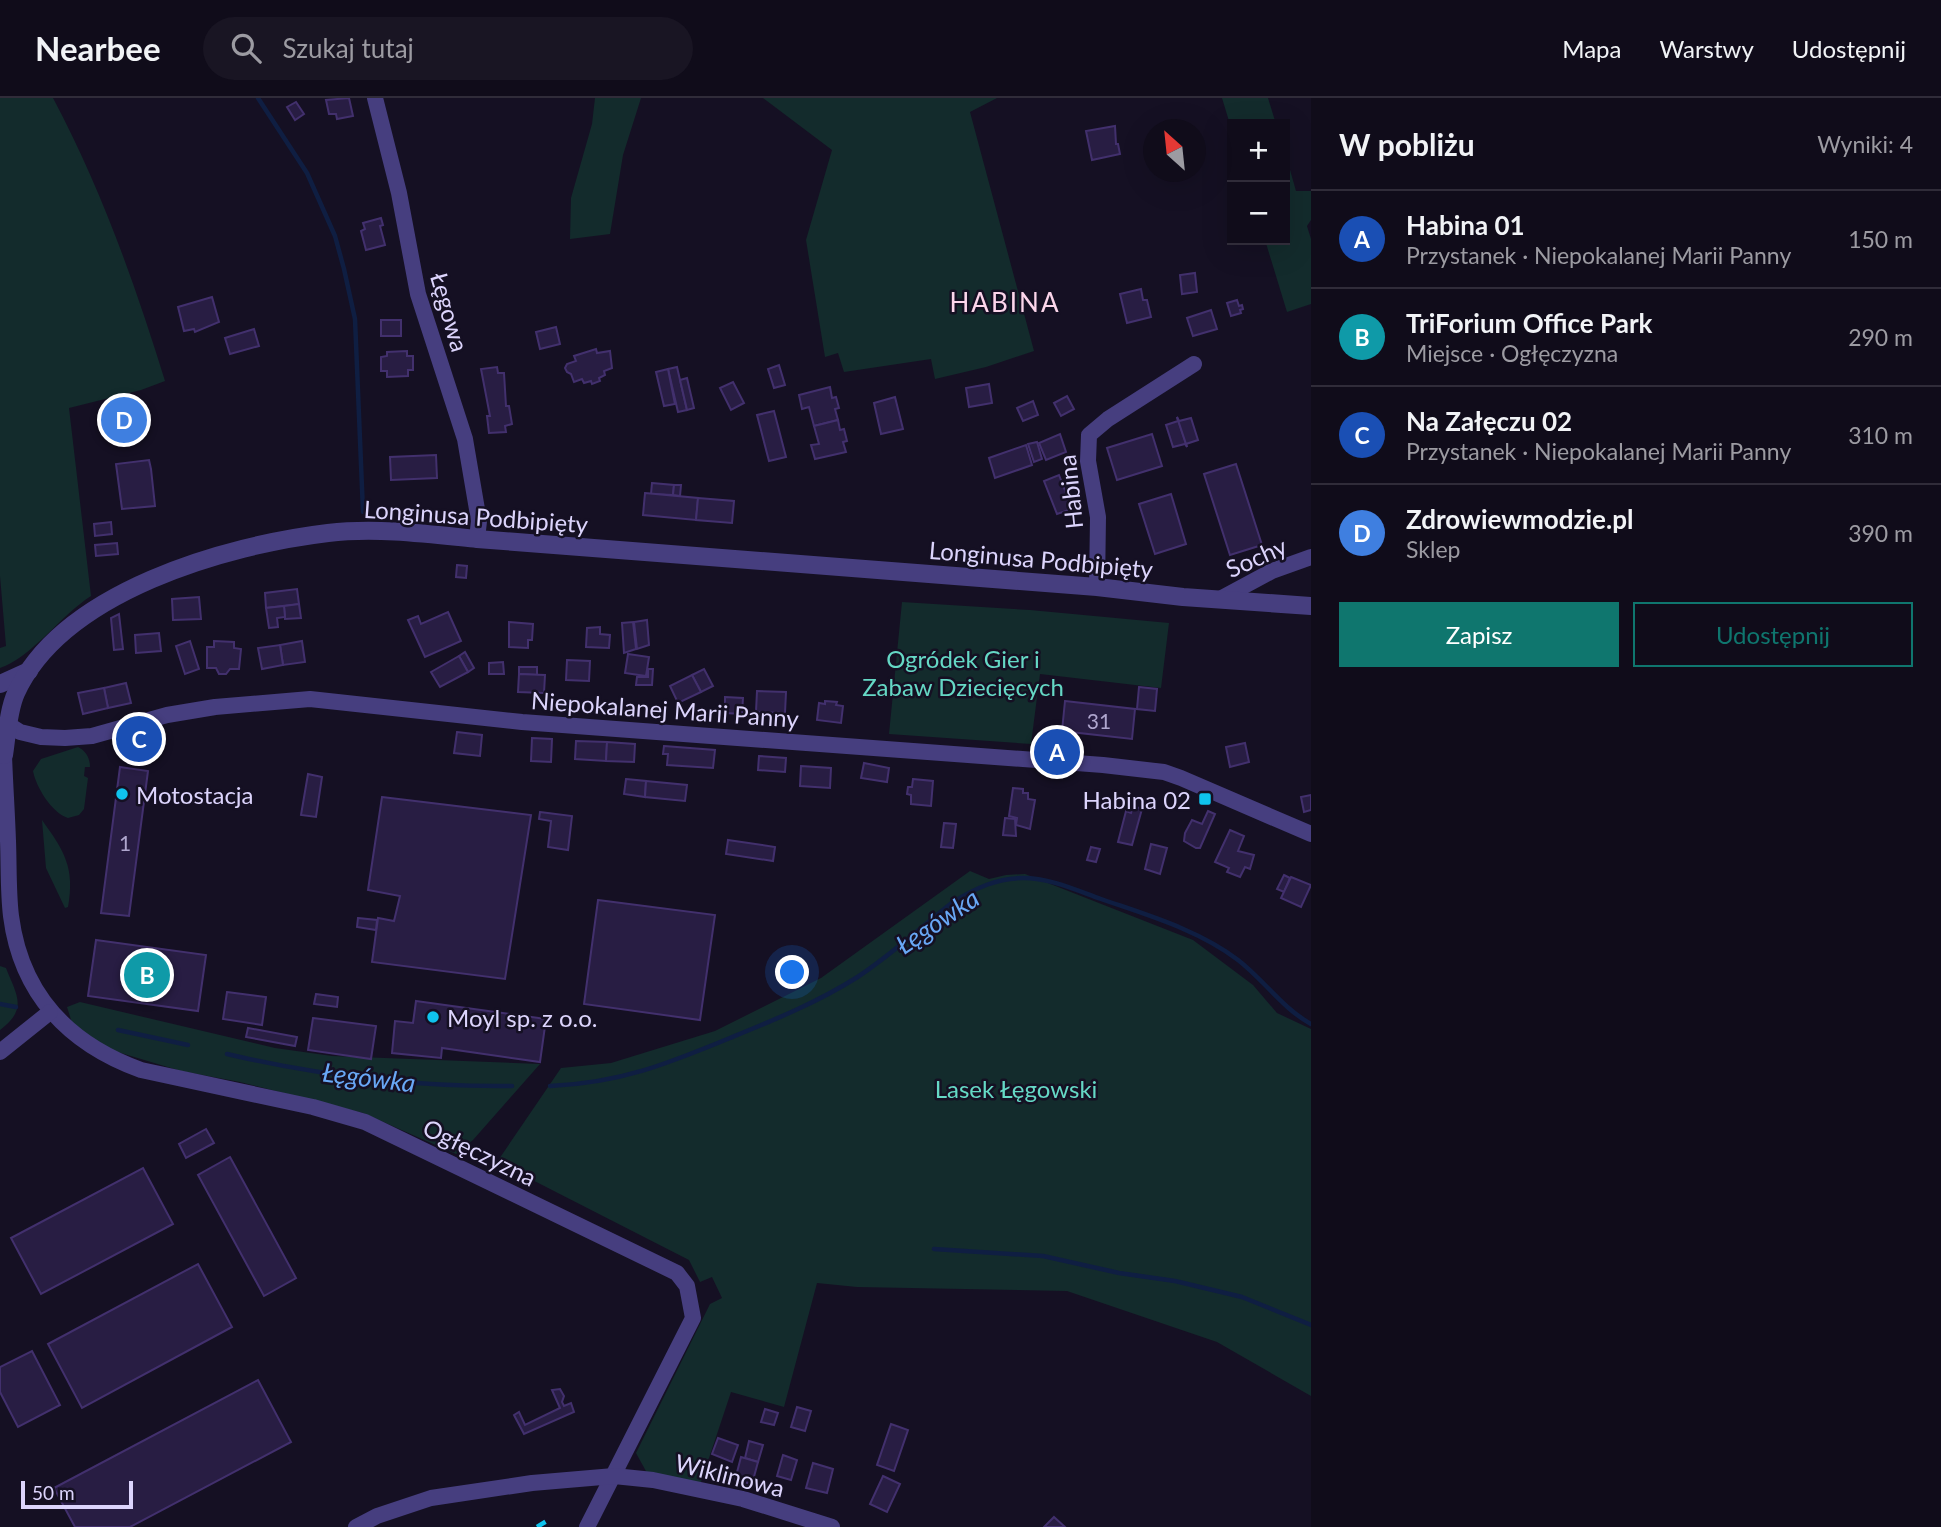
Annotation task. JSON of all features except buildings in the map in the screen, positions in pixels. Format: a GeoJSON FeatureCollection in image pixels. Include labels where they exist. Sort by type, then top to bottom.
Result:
{"type":"FeatureCollection","features":[{"type":"Feature","properties":{"kind":"street","name":"Łęgowa"},"geometry":{"type":"LineString","coordinates":[[375,98],[399,193],[418,294],[465,439],[478,521],[477,539]]}},
{"type":"Feature","properties":{"kind":"street","name":"Habina"},"geometry":{"type":"LineString","coordinates":[[1097,587],[1098,517],[1088,461],[1090,435],[1108,419],[1194,364]]}},
{"type":"Feature","properties":{"kind":"street","name":"Longinusa Podbipięty"},"geometry":{"type":"LineString","coordinates":[[50,1012],[26,971],[11,916],[2,754],[4,718],[29,671],[45,651],[79,619],[151,580],[240,548],[330,533],[418,532],[477,539],[1311,606]]}},
{"type":"Feature","properties":{"kind":"street","name":"Sochy"},"geometry":{"type":"LineString","coordinates":[[1220,599],[1272,571],[1311,558]]}},
{"type":"Feature","properties":{"kind":"street"},"geometry":{"type":"LineString","coordinates":[[0,684],[29,671]]}},
{"type":"Feature","properties":{"kind":"street","name":"Niepokalanej Marii Panny"},"geometry":{"type":"LineString","coordinates":[[4,718],[20,732],[41,737],[65,738],[92,736],[167,715],[215,706],[310,699],[523,722],[1102,765],[1172,775],[1311,834]]}},
{"type":"Feature","properties":{"kind":"street"},"geometry":{"type":"LineString","coordinates":[[0,1052],[50,1012]]}},
{"type":"Feature","properties":{"kind":"street","name":"Ogłęczyzna"},"geometry":{"type":"LineString","coordinates":[[50,1012],[88,1044],[141,1070],[313,1107],[365,1122],[677,1273],[687,1286],[694,1318],[587,1527]]}},
{"type":"Feature","properties":{"kind":"street","name":"Wiklinowa"},"geometry":{"type":"LineString","coordinates":[[356,1527],[377,1516],[431,1497],[532,1483],[614,1476],[653,1480],[743,1499],[832,1527]]}},
{"type":"Feature","properties":{"kind":"green space"},"geometry":{"type":"Polygon","coordinates":[[[0,98],[53,98],[87,167],[116,237],[165,381],[141,390],[69,408],[91,596],[35,646],[12,663],[0,668],[0,648],[6,646],[0,576],[0,98]]]}},
{"type":"Feature","properties":{"kind":"green space"},"geometry":{"type":"Polygon","coordinates":[[[595,98],[641,98],[623,155],[610,234],[570,239],[571,198],[592,124],[595,98]]]}},
{"type":"Feature","properties":{"kind":"green space"},"geometry":{"type":"Polygon","coordinates":[[[763,98],[997,98],[970,112],[1034,351],[986,367],[935,379],[931,359],[844,372],[838,353],[825,357],[806,240],[832,150],[763,98]]]}},
{"type":"Feature","properties":{"kind":"green space"},"geometry":{"type":"Polygon","coordinates":[[[1222,98],[1268,98],[1274,119],[1228,119],[1222,98]]]}},
{"type":"Feature","properties":{"kind":"green space"},"geometry":{"type":"Polygon","coordinates":[[[1290,170],[1296,191],[1311,191],[1311,220],[1307,226],[1311,239],[1311,304],[1287,312],[1267,245],[1290,245],[1290,170]]]}},
{"type":"Feature","properties":{"kind":"green space","name":"Ogródek Gier i Zabaw Dziecięcych"},"geometry":{"type":"Polygon","coordinates":[[[902,602],[1169,623],[1161,688],[1040,674],[1031,744],[889,734],[902,602]]]}},
{"type":"Feature","properties":{"kind":"green space"},"geometry":{"type":"Polygon","coordinates":[[[78,747],[87,755],[90,767],[85,767],[84,776],[88,778],[84,809],[79,815],[68,818],[56,811],[46,799],[33,771],[41,759],[78,747]]]}},
{"type":"Feature","properties":{"kind":"green space"},"geometry":{"type":"Polygon","coordinates":[[[42,820],[62,851],[69,870],[70,893],[68,907],[65,908],[46,868],[42,820]]]}},
{"type":"Feature","properties":{"kind":"green space","name":"Lasek Łęgowski"},"geometry":{"type":"Polygon","coordinates":[[[970,871],[989,879],[1025,874],[1193,940],[1253,985],[1277,1013],[1311,1029],[1311,1396],[1217,1342],[1067,1291],[857,1287],[817,1283],[784,1407],[731,1392],[700,1485],[647,1473],[636,1453],[710,1304],[722,1298],[712,1277],[700,1282],[689,1260],[497,1162],[561,1068],[611,1063],[715,1031],[821,978],[970,871]]]}},
{"type":"Feature","properties":{"kind":"green space"},"geometry":{"type":"Polygon","coordinates":[[[0,966],[6,968],[18,1002],[14,1015],[0,1030],[0,966]]]}},
{"type":"Feature","properties":{"kind":"green space"},"geometry":{"type":"Polygon","coordinates":[[[80,1002],[275,1048],[332,1056],[540,1064],[473,1140],[456,1154],[363,1113],[240,1082],[181,1071],[111,1050],[73,1026],[67,1007],[80,1002]]]}},
{"type":"Feature","properties":{"kind":"waterway"},"geometry":{"type":"LineString","coordinates":[[258,98],[307,173],[335,236],[344,269],[355,319],[363,512]]}},
{"type":"Feature","properties":{"kind":"waterway","name":"Łęgówka"},"geometry":{"type":"LineString","coordinates":[[550,1086],[599,1081],[643,1071],[795,1011],[869,969],[953,902],[987,885],[1013,878],[1043,880],[1063,885],[1154,917],[1207,940],[1238,960],[1291,1010],[1311,1024]]}},
{"type":"Feature","properties":{"kind":"waterway","name":"Łęgówka"},"geometry":{"type":"LineString","coordinates":[[0,1004],[16,1007]]}},
{"type":"Feature","properties":{"kind":"waterway","name":"Łęgówka"},"geometry":{"type":"LineString","coordinates":[[118,1030],[188,1045]]}},
{"type":"Feature","properties":{"kind":"waterway","name":"Łęgówka"},"geometry":{"type":"LineString","coordinates":[[227,1054],[369,1079],[440,1085],[512,1086]]}},
{"type":"Feature","properties":{"kind":"waterway"},"geometry":{"type":"LineString","coordinates":[[934,1249],[1043,1256],[1119,1273],[1175,1281],[1242,1297],[1311,1325]]}},
{"type":"Feature","properties":{"kind":"railway"},"geometry":{"type":"LineString","coordinates":[[537,1527],[550,1519]]}},
{"type":"Feature","properties":{"kind":"place","name":"Zdrowiewmodzie.pl"},"geometry":{"type":"Point","coordinates":[124,420]}},
{"type":"Feature","properties":{"kind":"place","name":"Na Załęczu 02"},"geometry":{"type":"Point","coordinates":[139,739]}},
{"type":"Feature","properties":{"kind":"place","name":"Habina 01"},"geometry":{"type":"Point","coordinates":[1057,752]}},
{"type":"Feature","properties":{"kind":"place","name":"Motostacja"},"geometry":{"type":"Point","coordinates":[122,794]}},
{"type":"Feature","properties":{"kind":"place","name":"Habina 02"},"geometry":{"type":"Point","coordinates":[1205,799]}},
{"type":"Feature","properties":{"kind":"place","name":"TriForium Office Park"},"geometry":{"type":"Point","coordinates":[147,975]}},
{"type":"Feature","properties":{"kind":"place","name":"Moyl sp. z o.o."},"geometry":{"type":"Point","coordinates":[433,1017]}},
{"type":"Feature","properties":{"kind":"district","name":"HABINA"},"geometry":{"type":"Point","coordinates":[1005,302]}}]}
